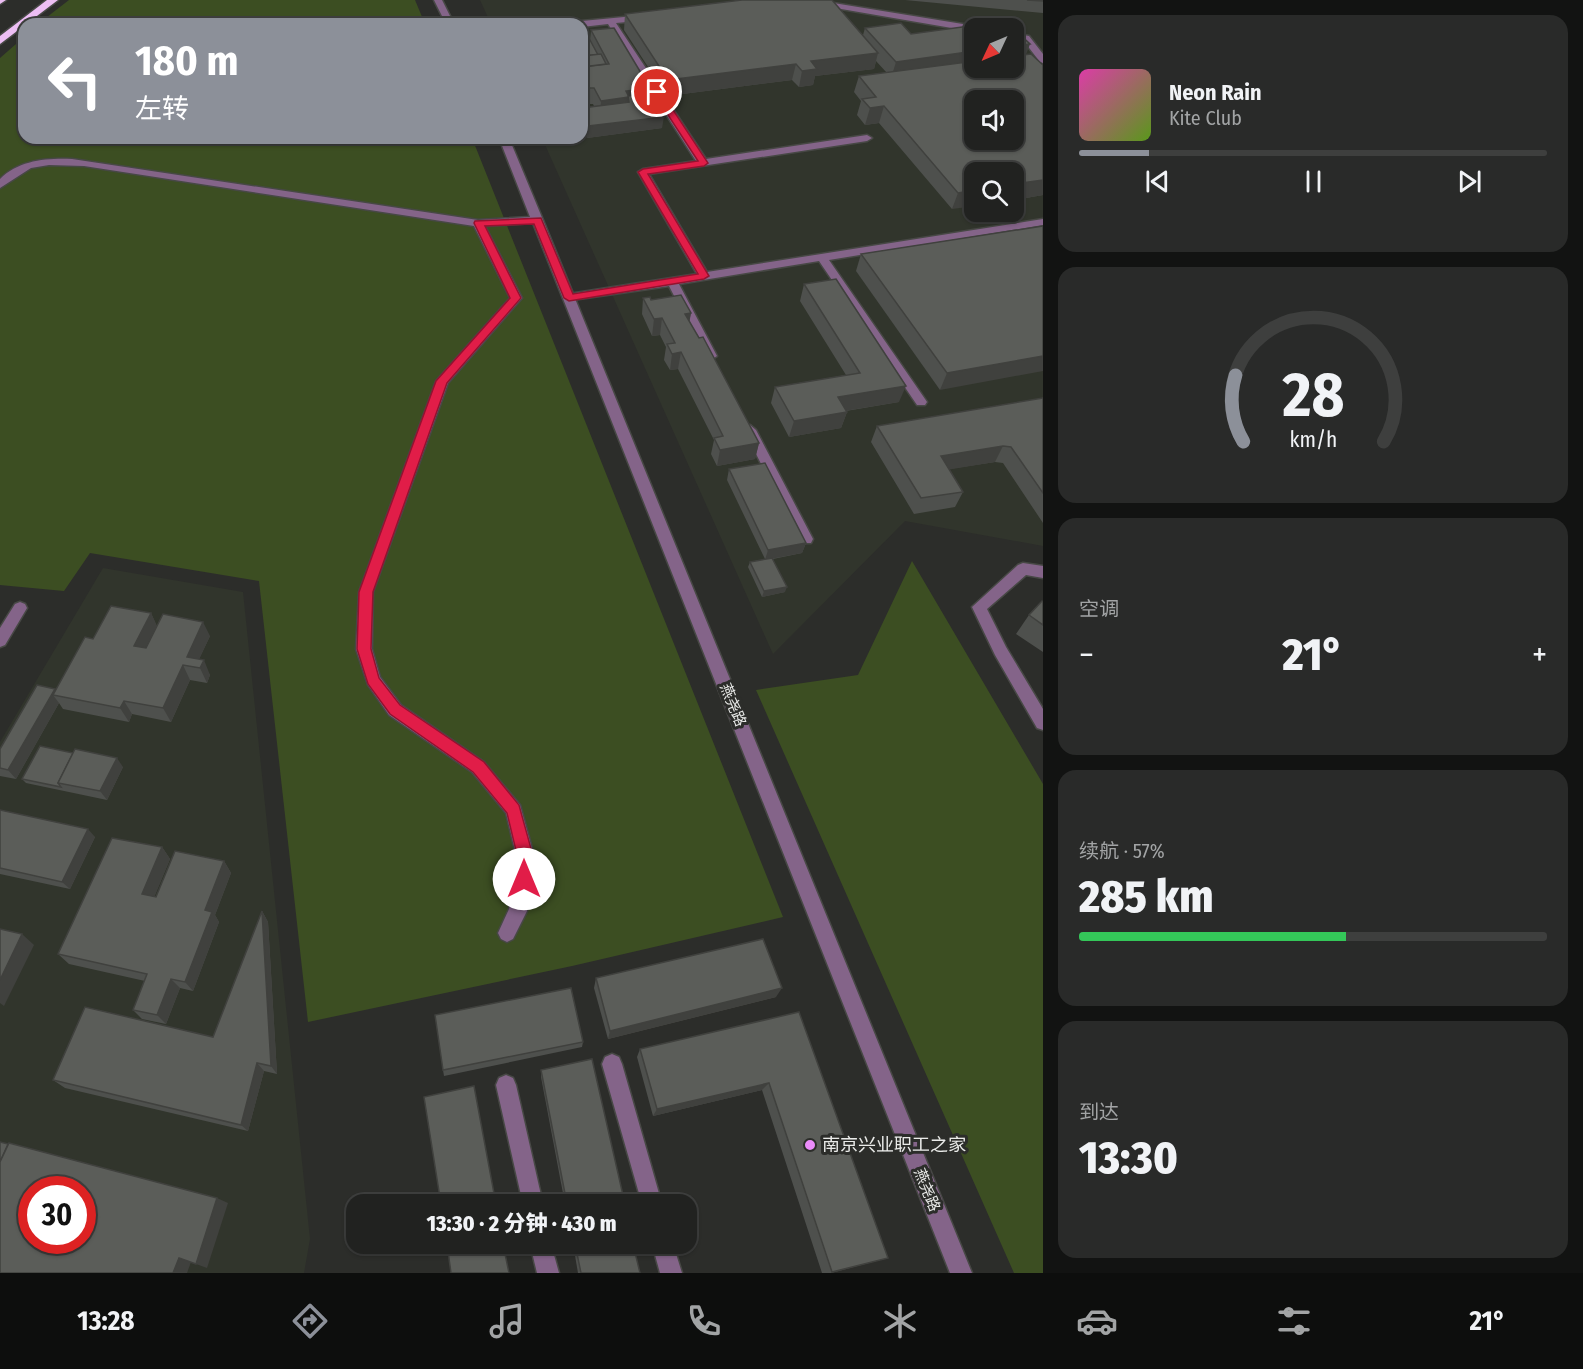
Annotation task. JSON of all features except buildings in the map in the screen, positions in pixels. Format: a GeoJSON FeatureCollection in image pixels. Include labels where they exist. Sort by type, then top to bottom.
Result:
{"type":"FeatureCollection","features":[{"type":"Feature","properties":{"kind":"highway"},"geometry":{"type":"LineString","coordinates":[[30,18],[53,0]]}},
{"type":"Feature","properties":{"kind":"highway"},"geometry":{"type":"LineString","coordinates":[[0,41],[18,27]]}},
{"type":"Feature","properties":{"kind":"street"},"geometry":{"type":"LineString","coordinates":[[438,0],[447,18]]}},
{"type":"Feature","properties":{"kind":"street"},"geometry":{"type":"LineString","coordinates":[[810,1],[964,27]]}},
{"type":"Feature","properties":{"kind":"street"},"geometry":{"type":"LineString","coordinates":[[588,23],[658,17]]}},
{"type":"Feature","properties":{"kind":"street"},"geometry":{"type":"LineString","coordinates":[[611,21],[704,163]]}},
{"type":"Feature","properties":{"kind":"street"},"geometry":{"type":"LineString","coordinates":[[1024,38],[1043,60]]}},
{"type":"Feature","properties":{"kind":"street"},"geometry":{"type":"LineString","coordinates":[[704,276],[643,172],[867,138]]}},
{"type":"Feature","properties":{"kind":"street","name":"燕尧路"},"geometry":{"type":"LineString","coordinates":[[506,144],[961,1273]]}},
{"type":"Feature","properties":{"kind":"street"},"geometry":{"type":"LineString","coordinates":[[0,185],[6,178],[23,167],[50,161],[84,163],[478,223],[538,220]]}},
{"type":"Feature","properties":{"kind":"street"},"geometry":{"type":"LineString","coordinates":[[569,298],[1043,222]]}},
{"type":"Feature","properties":{"kind":"street"},"geometry":{"type":"LineString","coordinates":[[478,223],[516,298],[442,381],[366,592],[364,649],[373,680],[395,710],[478,767],[514,810],[527,863],[518,911],[507,933]]}},
{"type":"Feature","properties":{"kind":"street"},"geometry":{"type":"LineString","coordinates":[[822,257],[921,402]]}},
{"type":"Feature","properties":{"kind":"street"},"geometry":{"type":"LineString","coordinates":[[672,281],[715,364]]}},
{"type":"Feature","properties":{"kind":"street"},"geometry":{"type":"LineString","coordinates":[[742,415],[807,539]]}},
{"type":"Feature","properties":{"kind":"street"},"geometry":{"type":"LineString","coordinates":[[1043,572],[1023,569],[979,607],[1000,651],[1043,723]]}},
{"type":"Feature","properties":{"kind":"street"},"geometry":{"type":"LineString","coordinates":[[0,641],[20,608]]}},
{"type":"Feature","properties":{"kind":"street"},"geometry":{"type":"LineString","coordinates":[[612,1064],[649,1194]]}},
{"type":"Feature","properties":{"kind":"street"},"geometry":{"type":"LineString","coordinates":[[506,1085],[530,1194]]}},
{"type":"Feature","properties":{"kind":"street"},"geometry":{"type":"LineString","coordinates":[[543,1254],[548,1273]]}},
{"type":"Feature","properties":{"kind":"street"},"geometry":{"type":"LineString","coordinates":[[666,1254],[671,1273]]}},
{"type":"Feature","properties":{"kind":"shaded area"},"geometry":{"type":"Polygon","coordinates":[[[480,0],[1043,0],[1043,546],[905,521],[773,654],[545,144],[588,144],[588,18],[488,18],[480,0]]]}},
{"type":"Feature","properties":{"kind":"shaded area"},"geometry":{"type":"Polygon","coordinates":[[[103,568],[243,592],[310,1239],[304,1273],[0,1273],[0,742],[103,568]]]}},
{"type":"Feature","properties":{"kind":"green space"},"geometry":{"type":"Polygon","coordinates":[[[69,0],[415,0],[422,18],[46,18],[69,0]]]}},
{"type":"Feature","properties":{"kind":"green space"},"geometry":{"type":"Polygon","coordinates":[[[18,42],[18,144],[474,144],[783,917],[572,966],[308,1022],[259,581],[90,553],[64,591],[0,585],[0,58],[18,42]]]}},
{"type":"Feature","properties":{"kind":"green space"},"geometry":{"type":"Polygon","coordinates":[[[912,561],[1043,784],[1043,1273],[1014,1273],[756,690],[858,675],[912,561]]]}},
{"type":"Feature","properties":{"kind":"place","name":"南京兴业职工之家"},"geometry":{"type":"Point","coordinates":[810,1145]}},
{"type":"Feature","properties":{"kind":"route"},"geometry":{"type":"LineString","coordinates":[[524,879],[527,863],[514,810],[478,767],[395,710],[373,680],[364,649],[366,592],[442,381],[516,298],[478,223],[538,220],[569,298],[704,276],[643,172],[704,163],[657,92]]}}]}
